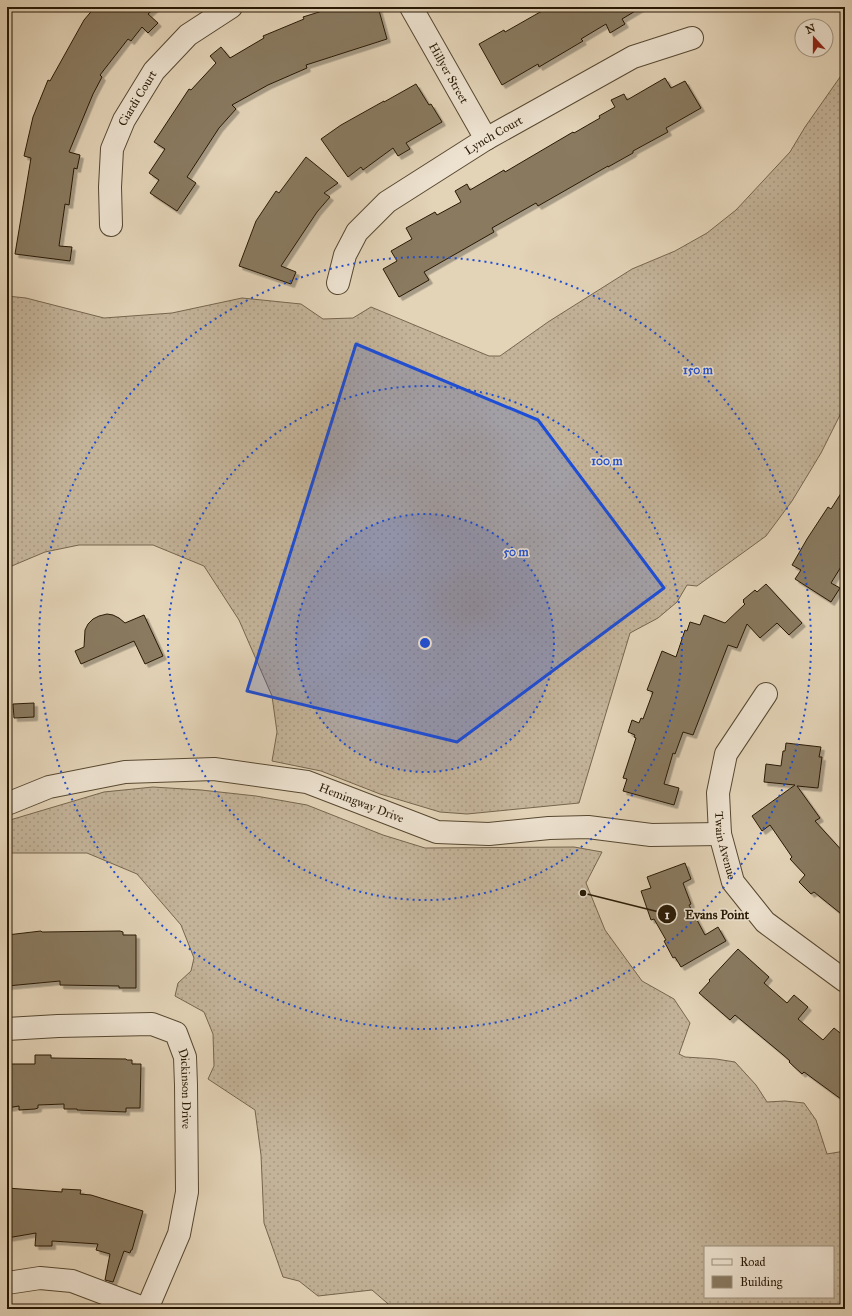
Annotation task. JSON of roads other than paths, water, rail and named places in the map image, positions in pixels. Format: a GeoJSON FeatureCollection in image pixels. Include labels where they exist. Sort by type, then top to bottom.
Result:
{"type":"FeatureCollection","features":[{"type":"Feature","properties":{"kind":"street","name":"Ciardi Court"},"geometry":{"type":"LineString","coordinates":[[112,225],[110,187],[112,149],[124,120],[154,71],[188,36],[231,7]]}},
{"type":"Feature","properties":{"kind":"street","name":"Hillyer Street"},"geometry":{"type":"LineString","coordinates":[[411,7],[486,139]]}},
{"type":"Feature","properties":{"kind":"street","name":"Lynch Court"},"geometry":{"type":"LineString","coordinates":[[338,283],[345,255],[357,232],[387,202],[486,139],[633,57],[692,38]]}},
{"type":"Feature","properties":{"kind":"street","name":"Twain Avenue"},"geometry":{"type":"LineString","coordinates":[[766,694],[726,754],[718,792],[720,834],[733,882],[765,922],[845,981]]}},
{"type":"Feature","properties":{"kind":"street","name":"Hemingway Drive"},"geometry":{"type":"LineString","coordinates":[[7,804],[49,787],[125,772],[214,769],[307,782],[437,832],[489,834],[549,828],[588,827],[651,835],[720,834]]}},
{"type":"Feature","properties":{"kind":"street","name":"Dickinson Drive"},"geometry":{"type":"LineString","coordinates":[[7,1029],[58,1026],[152,1024],[176,1033],[185,1057],[187,1192],[179,1234],[147,1309]]}},
{"type":"Feature","properties":{"kind":"street"},"geometry":{"type":"LineString","coordinates":[[7,1283],[40,1278],[72,1281],[147,1309]]}},
{"type":"Feature","properties":{"kind":"place","name":"Evans Point"},"geometry":{"type":"Point","coordinates":[583,893]}}]}
